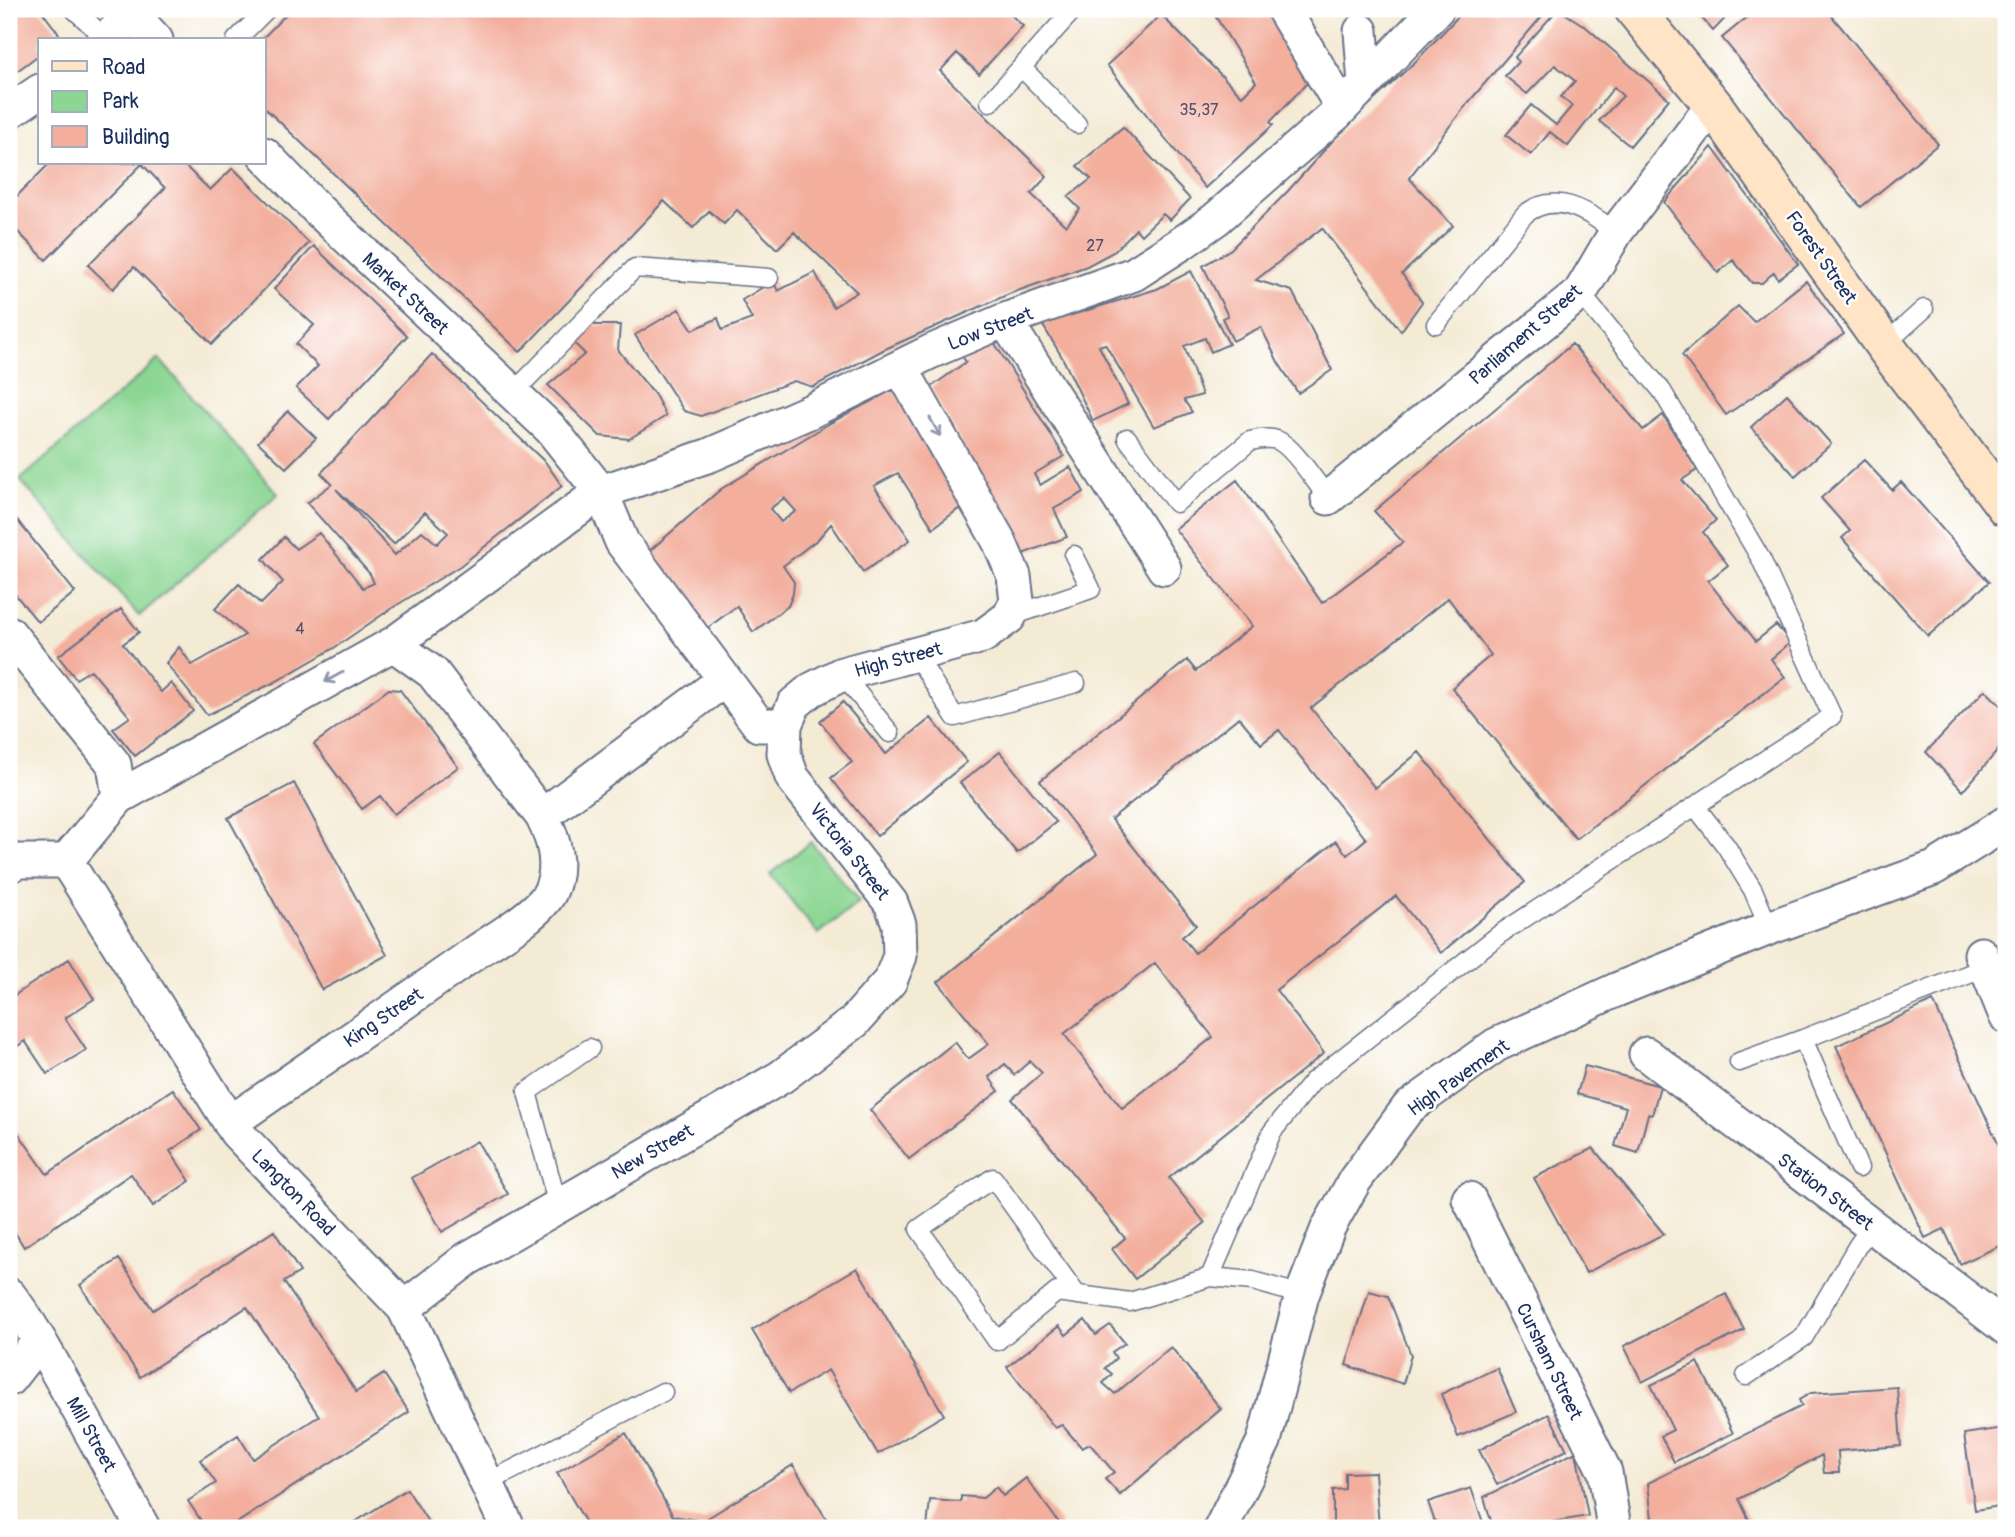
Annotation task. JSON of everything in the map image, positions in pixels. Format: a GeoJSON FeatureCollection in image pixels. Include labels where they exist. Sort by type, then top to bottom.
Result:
{"type":"FeatureCollection","features":[{"type":"Feature","properties":{"kind":"street"},"geometry":{"type":"LineString","coordinates":[[1283,9],[1354,95]]}},
{"type":"Feature","properties":{"kind":"street","name":"Low Street"},"geometry":{"type":"LineString","coordinates":[[119,797],[393,643],[601,492],[710,455],[811,411],[930,352],[1005,320],[1133,274],[1216,219],[1354,95],[1437,9]]}},
{"type":"Feature","properties":{"kind":"street","name":"Forest Street"},"geometry":{"type":"LineString","coordinates":[[1634,9],[1713,105],[1884,345],[2006,507]]}},
{"type":"Feature","properties":{"kind":"street"},"geometry":{"type":"LineString","coordinates":[[108,38],[134,11],[154,38]]}},
{"type":"Feature","properties":{"kind":"street"},"geometry":{"type":"LineString","coordinates":[[1354,95],[1361,18]]}},
{"type":"Feature","properties":{"kind":"street"},"geometry":{"type":"LineString","coordinates":[[9,112],[38,92]]}},
{"type":"Feature","properties":{"kind":"street","name":"Parliament Street"},"geometry":{"type":"LineString","coordinates":[[1328,498],[1580,293],[1616,232],[1713,105]]}},
{"type":"Feature","properties":{"kind":"street","name":"Market Street"},"geometry":{"type":"LineString","coordinates":[[266,156],[317,209],[551,429],[601,492],[621,542],[759,725],[785,726]]}},
{"type":"Feature","properties":{"kind":"street"},"geometry":{"type":"LineString","coordinates":[[1005,320],[1164,568]]}},
{"type":"Feature","properties":{"kind":"street"},"geometry":{"type":"LineString","coordinates":[[901,368],[999,541],[1014,576],[1013,609]]}},
{"type":"Feature","properties":{"kind":"street","name":"High Street"},"geometry":{"type":"LineString","coordinates":[[785,726],[794,704],[811,690],[842,674],[983,636],[1013,609]]}},
{"type":"Feature","properties":{"kind":"street"},"geometry":{"type":"LineString","coordinates":[[9,633],[114,764],[119,797],[66,861],[18,861],[9,866]]}},
{"type":"Feature","properties":{"kind":"street"},"geometry":{"type":"LineString","coordinates":[[393,643],[433,673],[542,816],[724,680]]}},
{"type":"Feature","properties":{"kind":"street","name":"Victoria Street"},"geometry":{"type":"LineString","coordinates":[[785,726],[784,754],[792,777],[891,903],[899,924],[900,956],[890,981]]}},
{"type":"Feature","properties":{"kind":"street","name":"King Street"},"geometry":{"type":"LineString","coordinates":[[230,1123],[535,910],[549,894],[555,876],[552,835],[542,816]]}},
{"type":"Feature","properties":{"kind":"street","name":"High Pavement"},"geometry":{"type":"LineString","coordinates":[[1221,1528],[1264,1441],[1302,1295],[1328,1228],[1355,1180],[1408,1108],[1496,1045],[1616,990],[1769,928],[1934,868],[2006,823]]}},
{"type":"Feature","properties":{"kind":"street","name":"Langton Road"},"geometry":{"type":"LineString","coordinates":[[66,861],[236,1132],[404,1308],[508,1528]]}},
{"type":"Feature","properties":{"kind":"street"},"geometry":{"type":"LineString","coordinates":[[1984,960],[2006,1016]]}},
{"type":"Feature","properties":{"kind":"street","name":"New Street"},"geometry":{"type":"LineString","coordinates":[[404,1308],[467,1259],[781,1077],[854,1022],[890,981]]}},
{"type":"Feature","properties":{"kind":"street","name":"Station Street"},"geometry":{"type":"LineString","coordinates":[[1646,1054],[2006,1328]]}},
{"type":"Feature","properties":{"kind":"street","name":"Cursham Street"},"geometry":{"type":"LineString","coordinates":[[1469,1199],[1605,1472],[1614,1528]]}},
{"type":"Feature","properties":{"kind":"street","name":"Mill Street"},"geometry":{"type":"LineString","coordinates":[[9,1295],[23,1312],[143,1528]]}},
{"type":"Feature","properties":{"kind":"street"},"geometry":{"type":"LineString","coordinates":[[9,1379],[39,1341]]}},
{"type":"Feature","properties":{"kind":"lane"},"geometry":{"type":"LineString","coordinates":[[74,9],[104,38]]}},
{"type":"Feature","properties":{"kind":"lane"},"geometry":{"type":"LineString","coordinates":[[238,38],[267,9]]}},
{"type":"Feature","properties":{"kind":"lane"},"geometry":{"type":"LineString","coordinates":[[990,102],[1074,9]]}},
{"type":"Feature","properties":{"kind":"lane"},"geometry":{"type":"LineString","coordinates":[[1022,68],[1077,124]]}},
{"type":"Feature","properties":{"kind":"lane"},"geometry":{"type":"LineString","coordinates":[[1436,324],[1525,214],[1536,205],[1552,202],[1567,204],[1596,218],[1616,232]]}},
{"type":"Feature","properties":{"kind":"lane"},"geometry":{"type":"LineString","coordinates":[[513,393],[635,268],[769,278]]}},
{"type":"Feature","properties":{"kind":"lane"},"geometry":{"type":"LineString","coordinates":[[1210,1277],[1272,1132],[1312,1082],[1500,934],[1832,716],[1761,559],[1662,391],[1580,293]]}},
{"type":"Feature","properties":{"kind":"lane"},"geometry":{"type":"LineString","coordinates":[[1884,345],[1924,309]]}},
{"type":"Feature","properties":{"kind":"lane"},"geometry":{"type":"LineString","coordinates":[[1128,438],[1176,503],[1250,441],[1265,438],[1278,440],[1290,449],[1328,498]]}},
{"type":"Feature","properties":{"kind":"lane"},"geometry":{"type":"LineString","coordinates":[[1013,609],[1091,589],[1074,555]]}},
{"type":"Feature","properties":{"kind":"lane"},"geometry":{"type":"LineString","coordinates":[[916,655],[955,717],[1076,683]]}},
{"type":"Feature","properties":{"kind":"lane"},"geometry":{"type":"LineString","coordinates":[[842,674],[890,733]]}},
{"type":"Feature","properties":{"kind":"lane"},"geometry":{"type":"LineString","coordinates":[[1695,806],[1726,846],[1753,890],[1769,928]]}},
{"type":"Feature","properties":{"kind":"lane"},"geometry":{"type":"LineString","coordinates":[[1740,1062],[1803,1040],[1984,960]]}},
{"type":"Feature","properties":{"kind":"lane"},"geometry":{"type":"LineString","coordinates":[[1803,1040],[1859,1168]]}},
{"type":"Feature","properties":{"kind":"lane"},"geometry":{"type":"LineString","coordinates":[[558,1206],[527,1092],[590,1048]]}},
{"type":"Feature","properties":{"kind":"lane"},"geometry":{"type":"LineString","coordinates":[[1077,1295],[993,1178],[919,1229],[997,1341],[1057,1292],[1077,1295],[1130,1302],[1210,1277],[1253,1281],[1302,1295]]}},
{"type":"Feature","properties":{"kind":"lane"},"geometry":{"type":"LineString","coordinates":[[1746,1376],[1804,1337],[1872,1226]]}},
{"type":"Feature","properties":{"kind":"lane"},"geometry":{"type":"LineString","coordinates":[[487,1483],[663,1392]]}},
{"type":"Feature","properties":{"kind":"green space"},"geometry":{"type":"Polygon","coordinates":[[[159,359],[278,494],[139,616],[20,480],[159,359]]]}},
{"type":"Feature","properties":{"kind":"green space"},"geometry":{"type":"Polygon","coordinates":[[[811,842],[859,902],[818,934],[770,874],[811,842]]]}},
{"type":"Feature","properties":{"kind":"building"},"geometry":{"type":"Polygon","coordinates":[[[9,9],[40,9],[62,38],[38,38],[38,55],[9,77],[9,9]]]}},
{"type":"Feature","properties":{"kind":"building"},"geometry":{"type":"Polygon","coordinates":[[[291,9],[1013,9],[1009,13],[1023,26],[979,74],[957,53],[940,71],[1047,176],[1031,194],[1066,226],[1080,209],[1068,197],[1091,179],[1077,166],[1123,127],[1190,199],[1170,220],[1163,214],[1141,235],[1136,229],[1115,251],[1087,266],[1009,294],[885,349],[813,387],[794,381],[701,416],[684,411],[635,335],[679,309],[693,330],[718,318],[722,330],[752,319],[742,300],[773,281],[778,291],[815,272],[833,307],[857,292],[794,232],[777,249],[737,210],[724,224],[709,211],[693,228],[664,201],[520,352],[266,109],[266,38],[263,38],[291,9]]]}},
{"type":"Feature","properties":{"kind":"building"},"geometry":{"type":"Polygon","coordinates":[[[1211,9],[1265,9],[1312,78],[1270,122],[1273,125],[1205,188],[1107,65],[1161,15],[1242,96],[1256,82],[1211,9]]]}},
{"type":"Feature","properties":{"kind":"building"},"geometry":{"type":"Polygon","coordinates":[[[1465,9],[1548,9],[1409,178],[1453,226],[1402,274],[1422,302],[1401,331],[1322,228],[1256,280],[1292,291],[1332,370],[1298,393],[1278,362],[1261,327],[1233,341],[1222,318],[1228,316],[1203,266],[1231,249],[1344,128],[1416,61],[1465,9]]]}},
{"type":"Feature","properties":{"kind":"building"},"geometry":{"type":"Polygon","coordinates":[[[1558,9],[1586,27],[1669,99],[1630,146],[1599,121],[1623,96],[1614,87],[1568,146],[1550,132],[1531,155],[1506,135],[1531,105],[1556,125],[1572,106],[1561,97],[1575,81],[1555,65],[1527,94],[1505,76],[1518,62],[1515,57],[1558,9]]]}},
{"type":"Feature","properties":{"kind":"building"},"geometry":{"type":"Polygon","coordinates":[[[1694,9],[1734,9],[1713,31],[1694,9]]]}},
{"type":"Feature","properties":{"kind":"building"},"geometry":{"type":"Polygon","coordinates":[[[1757,9],[1826,9],[1938,144],[1861,207],[1722,38],[1757,9]]]}},
{"type":"Feature","properties":{"kind":"building"},"geometry":{"type":"Polygon","coordinates":[[[1712,147],[1798,264],[1778,279],[1774,272],[1762,283],[1752,283],[1733,260],[1718,273],[1664,202],[1712,147]]]}},
{"type":"Feature","properties":{"kind":"building"},"geometry":{"type":"Polygon","coordinates":[[[49,164],[142,164],[46,260],[9,223],[9,204],[49,164]]]}},
{"type":"Feature","properties":{"kind":"building"},"geometry":{"type":"Polygon","coordinates":[[[142,164],[183,164],[210,190],[233,168],[309,243],[212,344],[134,267],[113,289],[88,265],[165,188],[142,164]]]}},
{"type":"Feature","properties":{"kind":"building"},"geometry":{"type":"Polygon","coordinates":[[[314,246],[407,336],[329,419],[296,388],[318,366],[296,344],[314,325],[274,289],[314,246]]]}},
{"type":"Feature","properties":{"kind":"building"},"geometry":{"type":"Polygon","coordinates":[[[1191,271],[1229,344],[1211,352],[1205,338],[1184,346],[1202,395],[1184,400],[1192,412],[1154,427],[1105,344],[1099,346],[1128,404],[1093,421],[1062,357],[1042,324],[1157,289],[1191,271]]]}},
{"type":"Feature","properties":{"kind":"building"},"geometry":{"type":"Polygon","coordinates":[[[1806,281],[1844,334],[1726,415],[1682,355],[1738,306],[1754,322],[1806,281]]]}},
{"type":"Feature","properties":{"kind":"building"},"geometry":{"type":"Polygon","coordinates":[[[590,325],[620,325],[618,350],[655,395],[666,416],[629,439],[600,436],[548,385],[585,354],[572,341],[590,325]]]}},
{"type":"Feature","properties":{"kind":"building"},"geometry":{"type":"Polygon","coordinates":[[[994,342],[1064,456],[1034,474],[1040,485],[1070,467],[1084,492],[1054,509],[1067,537],[1020,555],[931,387],[966,362],[961,354],[994,342]]]}},
{"type":"Feature","properties":{"kind":"building"},"geometry":{"type":"Polygon","coordinates":[[[1572,344],[1643,430],[1663,415],[1697,470],[1682,480],[1716,520],[1703,532],[1728,565],[1708,581],[1756,641],[1776,625],[1791,642],[1771,659],[1785,677],[1576,839],[1452,688],[1491,655],[1448,598],[1311,708],[1375,788],[1419,752],[1525,882],[1441,953],[1396,896],[1276,990],[1324,1053],[1169,1178],[1205,1223],[1135,1279],[1112,1249],[1125,1238],[1012,1099],[1042,1073],[1030,1061],[1014,1075],[1005,1064],[989,1077],[999,1091],[909,1159],[870,1110],[955,1042],[968,1059],[989,1044],[938,982],[1097,854],[1040,781],[1187,660],[1196,671],[1252,626],[1175,529],[1237,480],[1322,603],[1403,542],[1374,511],[1572,344]],[[1239,717],[1111,819],[1196,925],[1182,937],[1195,953],[1336,841],[1347,855],[1366,839],[1279,730],[1261,744],[1239,717]],[[1155,963],[1064,1034],[1122,1108],[1213,1037],[1155,963]]]}},
{"type":"Feature","properties":{"kind":"building"},"geometry":{"type":"Polygon","coordinates":[[[432,354],[546,463],[562,486],[460,566],[334,648],[275,682],[207,715],[166,663],[179,647],[192,665],[245,635],[215,609],[239,584],[261,604],[283,582],[263,559],[284,537],[296,549],[319,533],[363,588],[374,583],[370,574],[307,503],[332,484],[321,473],[432,354]],[[336,489],[395,555],[422,531],[437,544],[448,533],[425,512],[394,544],[336,489]]]}},
{"type":"Feature","properties":{"kind":"building"},"geometry":{"type":"Polygon","coordinates":[[[894,389],[964,505],[933,528],[898,473],[874,486],[910,540],[863,572],[831,524],[818,539],[783,566],[794,582],[788,606],[753,632],[737,606],[706,629],[646,554],[721,489],[832,422],[894,389]],[[784,498],[770,509],[781,522],[796,511],[784,498]]]}},
{"type":"Feature","properties":{"kind":"building"},"geometry":{"type":"Polygon","coordinates":[[[1787,394],[1831,444],[1795,476],[1751,427],[1787,394]]]}},
{"type":"Feature","properties":{"kind":"building"},"geometry":{"type":"Polygon","coordinates":[[[288,411],[316,438],[286,468],[258,442],[288,411]]]}},
{"type":"Feature","properties":{"kind":"building"},"geometry":{"type":"Polygon","coordinates":[[[1864,460],[1892,490],[1901,482],[1989,582],[1928,636],[1842,538],[1850,531],[1821,498],[1864,460]]]}},
{"type":"Feature","properties":{"kind":"building"},"geometry":{"type":"Polygon","coordinates":[[[9,510],[75,592],[38,622],[9,587],[9,510]]]}},
{"type":"Feature","properties":{"kind":"building"},"geometry":{"type":"Polygon","coordinates":[[[121,609],[139,632],[123,644],[161,692],[171,683],[193,711],[135,756],[113,729],[130,717],[91,670],[76,679],[58,656],[121,609]]]}},
{"type":"Feature","properties":{"kind":"building"},"geometry":{"type":"Polygon","coordinates":[[[389,689],[400,690],[458,767],[394,814],[380,796],[362,809],[314,744],[389,689]]]}},
{"type":"Feature","properties":{"kind":"building"},"geometry":{"type":"Polygon","coordinates":[[[1985,690],[2006,711],[2006,741],[1963,791],[1926,752],[1985,690]]]}},
{"type":"Feature","properties":{"kind":"building"},"geometry":{"type":"Polygon","coordinates":[[[843,702],[886,754],[931,718],[967,762],[877,836],[831,778],[852,762],[820,721],[843,702]]]}},
{"type":"Feature","properties":{"kind":"building"},"geometry":{"type":"Polygon","coordinates":[[[1000,752],[1056,822],[1017,853],[960,783],[1000,752]]]}},
{"type":"Feature","properties":{"kind":"building"},"geometry":{"type":"Polygon","coordinates":[[[294,783],[387,955],[322,990],[228,818],[294,783]]]}},
{"type":"Feature","properties":{"kind":"building"},"geometry":{"type":"Polygon","coordinates":[[[69,959],[94,999],[65,1018],[86,1050],[47,1074],[25,1041],[9,1052],[9,999],[69,959]]]}},
{"type":"Feature","properties":{"kind":"building"},"geometry":{"type":"Polygon","coordinates":[[[1933,1001],[2006,1161],[2006,1202],[2000,1205],[2006,1219],[2006,1243],[1960,1264],[1944,1229],[1925,1238],[1836,1046],[1933,1001]]]}},
{"type":"Feature","properties":{"kind":"building"},"geometry":{"type":"Polygon","coordinates":[[[1585,1066],[1660,1086],[1652,1115],[1648,1114],[1638,1153],[1615,1146],[1626,1107],[1577,1094],[1585,1066]]]}},
{"type":"Feature","properties":{"kind":"building"},"geometry":{"type":"Polygon","coordinates":[[[173,1089],[201,1130],[170,1151],[190,1181],[153,1206],[131,1174],[24,1247],[9,1223],[9,1131],[14,1127],[47,1174],[173,1089]]]}},
{"type":"Feature","properties":{"kind":"building"},"geometry":{"type":"Polygon","coordinates":[[[477,1141],[508,1194],[442,1232],[412,1178],[477,1141]]]}},
{"type":"Feature","properties":{"kind":"building"},"geometry":{"type":"Polygon","coordinates":[[[1593,1148],[1664,1234],[1586,1273],[1534,1178],[1593,1148]]]}},
{"type":"Feature","properties":{"kind":"building"},"geometry":{"type":"Polygon","coordinates":[[[274,1231],[300,1272],[284,1282],[356,1392],[384,1374],[409,1412],[229,1528],[206,1528],[188,1501],[216,1483],[200,1460],[238,1435],[253,1459],[319,1416],[247,1307],[140,1377],[80,1285],[119,1259],[153,1310],[274,1231]]]}},
{"type":"Feature","properties":{"kind":"building"},"geometry":{"type":"Polygon","coordinates":[[[857,1268],[944,1415],[878,1454],[828,1370],[789,1393],[752,1330],[857,1268]]]}},
{"type":"Feature","properties":{"kind":"building"},"geometry":{"type":"Polygon","coordinates":[[[1369,1291],[1388,1296],[1411,1355],[1403,1384],[1346,1365],[1369,1291]]]}},
{"type":"Feature","properties":{"kind":"building"},"geometry":{"type":"Polygon","coordinates":[[[1726,1294],[1744,1330],[1642,1382],[1624,1346],[1726,1294]]]}},
{"type":"Feature","properties":{"kind":"building"},"geometry":{"type":"Polygon","coordinates":[[[1085,1320],[1096,1335],[1110,1325],[1125,1343],[1112,1352],[1116,1358],[1105,1368],[1112,1374],[1103,1383],[1115,1394],[1171,1347],[1221,1409],[1120,1495],[1105,1479],[1114,1472],[1090,1444],[1082,1448],[1062,1425],[1055,1428],[1007,1367],[1059,1326],[1066,1335],[1085,1320]]]}},
{"type":"Feature","properties":{"kind":"building"},"geometry":{"type":"Polygon","coordinates":[[[1698,1362],[1733,1433],[1674,1462],[1661,1436],[1673,1430],[1651,1385],[1698,1362]]]}},
{"type":"Feature","properties":{"kind":"building"},"geometry":{"type":"Polygon","coordinates":[[[1497,1368],[1516,1412],[1458,1437],[1441,1394],[1497,1368]]]}},
{"type":"Feature","properties":{"kind":"building"},"geometry":{"type":"Polygon","coordinates":[[[1897,1387],[1901,1446],[1838,1451],[1839,1473],[1824,1473],[1822,1455],[1739,1499],[1750,1522],[1740,1528],[1678,1528],[1673,1520],[1653,1528],[1648,1483],[1802,1406],[1799,1400],[1811,1393],[1897,1387]]]}},
{"type":"Feature","properties":{"kind":"building"},"geometry":{"type":"Polygon","coordinates":[[[1549,1414],[1567,1450],[1497,1485],[1479,1450],[1549,1414]]]}},
{"type":"Feature","properties":{"kind":"building"},"geometry":{"type":"Polygon","coordinates":[[[2004,1428],[2006,1505],[1975,1510],[1964,1434],[2004,1428]]]}},
{"type":"Feature","properties":{"kind":"building"},"geometry":{"type":"Polygon","coordinates":[[[626,1433],[673,1516],[703,1521],[793,1465],[832,1528],[589,1528],[557,1473],[626,1433]]]}},
{"type":"Feature","properties":{"kind":"building"},"geometry":{"type":"Polygon","coordinates":[[[1576,1452],[1588,1516],[1517,1528],[1493,1528],[1484,1497],[1576,1452]]]}},
{"type":"Feature","properties":{"kind":"building"},"geometry":{"type":"Polygon","coordinates":[[[1375,1472],[1379,1528],[1333,1528],[1333,1490],[1345,1489],[1345,1473],[1375,1472]]]}},
{"type":"Feature","properties":{"kind":"building"},"geometry":{"type":"Polygon","coordinates":[[[1026,1478],[1060,1524],[1059,1528],[927,1528],[930,1500],[961,1502],[961,1496],[983,1498],[996,1487],[1003,1496],[1026,1478]]]}},
{"type":"Feature","properties":{"kind":"building"},"geometry":{"type":"Polygon","coordinates":[[[1471,1488],[1485,1528],[1437,1528],[1428,1502],[1471,1488]]]}},
{"type":"Feature","properties":{"kind":"building"},"geometry":{"type":"Polygon","coordinates":[[[407,1489],[432,1528],[349,1526],[407,1489]]]}}]}
